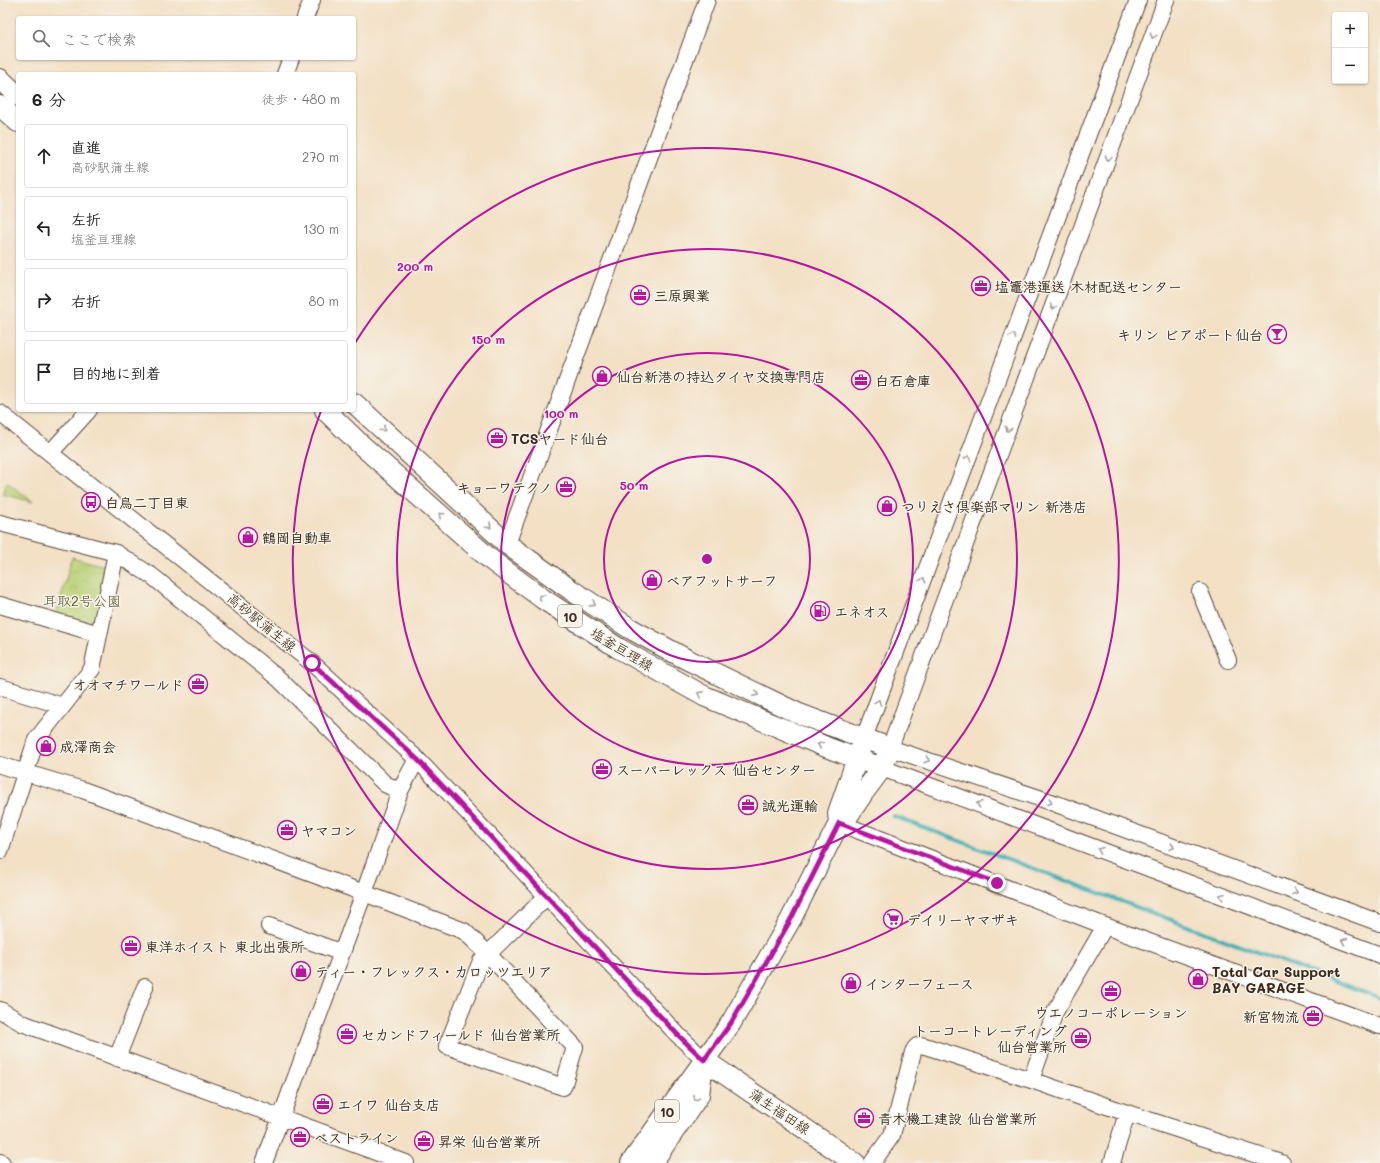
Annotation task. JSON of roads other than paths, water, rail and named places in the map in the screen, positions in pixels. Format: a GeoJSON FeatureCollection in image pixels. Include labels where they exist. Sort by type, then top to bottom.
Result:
{"type":"FeatureCollection","features":[{"type":"Feature","properties":{"kind":"main road"},"geometry":{"type":"LineString","coordinates":[[0,79],[16,94]]}},
{"type":"Feature","properties":{"kind":"main road"},"geometry":{"type":"LineString","coordinates":[[0,106],[16,120]]}},
{"type":"Feature","properties":{"kind":"main road","name":"塩釜亘理線"},"geometry":{"type":"LineString","coordinates":[[356,405],[507,544],[631,629],[686,659],[797,713],[890,748]]}},
{"type":"Feature","properties":{"kind":"main road","name":"塩釜亘理線"},"geometry":{"type":"LineString","coordinates":[[327,412],[358,442],[491,560],[543,599],[618,648],[704,696],[856,759],[882,768]]}},
{"type":"Feature","properties":{"kind":"main road","name":"10"},"geometry":{"type":"LineString","coordinates":[[631,1163],[731,1023],[791,919],[855,789],[856,759],[864,738]]}},
{"type":"Feature","properties":{"kind":"main road","name":"10"},"geometry":{"type":"LineString","coordinates":[[855,789],[882,768],[890,748]]}},
{"type":"Feature","properties":{"kind":"main road","name":"10"},"geometry":{"type":"LineString","coordinates":[[651,1162],[699,1095],[704,1060]]}},
{"type":"Feature","properties":{"kind":"main road","name":"蒲生福田線"},"geometry":{"type":"LineString","coordinates":[[704,1060],[855,1163]]}},
{"type":"Feature","properties":{"kind":"street"},"geometry":{"type":"LineString","coordinates":[[306,16],[312,0]]}},
{"type":"Feature","properties":{"kind":"street"},"geometry":{"type":"LineString","coordinates":[[507,544],[707,0]]}},
{"type":"Feature","properties":{"kind":"street"},"geometry":{"type":"LineString","coordinates":[[864,738],[1138,0]]}},
{"type":"Feature","properties":{"kind":"street"},"geometry":{"type":"LineString","coordinates":[[1166,0],[890,748],[1051,802],[1380,923]]}},
{"type":"Feature","properties":{"kind":"street"},"geometry":{"type":"LineString","coordinates":[[286,72],[290,60]]}},
{"type":"Feature","properties":{"kind":"street"},"geometry":{"type":"LineString","coordinates":[[51,452],[87,412]]}},
{"type":"Feature","properties":{"kind":"street","name":"高砂駅蒲生線"},"geometry":{"type":"LineString","coordinates":[[0,413],[51,452],[312,663],[417,759],[677,1034],[704,1060]]}},
{"type":"Feature","properties":{"kind":"street"},"geometry":{"type":"LineString","coordinates":[[0,523],[116,553],[152,576],[279,679],[384,784],[400,791]]}},
{"type":"Feature","properties":{"kind":"street"},"geometry":{"type":"LineString","coordinates":[[1,843],[36,740],[92,669],[116,553]]}},
{"type":"Feature","properties":{"kind":"street"},"geometry":{"type":"LineString","coordinates":[[1200,592],[1228,660]]}},
{"type":"Feature","properties":{"kind":"street"},"geometry":{"type":"LineString","coordinates":[[0,604],[99,634]]}},
{"type":"Feature","properties":{"kind":"street"},"geometry":{"type":"LineString","coordinates":[[0,687],[63,706]]}},
{"type":"Feature","properties":{"kind":"street"},"geometry":{"type":"LineString","coordinates":[[264,1163],[364,893],[400,791],[417,759]]}},
{"type":"Feature","properties":{"kind":"street"},"geometry":{"type":"LineString","coordinates":[[0,765],[83,790],[364,893],[464,932],[488,954],[575,1047],[563,1087],[447,1046],[481,960],[488,954],[547,896]]}},
{"type":"Feature","properties":{"kind":"street"},"geometry":{"type":"LineString","coordinates":[[882,768],[1380,955]]}},
{"type":"Feature","properties":{"kind":"street"},"geometry":{"type":"LineString","coordinates":[[842,818],[1105,926],[1380,1026]]}},
{"type":"Feature","properties":{"kind":"street"},"geometry":{"type":"LineString","coordinates":[[269,926],[342,953]]}},
{"type":"Feature","properties":{"kind":"street"},"geometry":{"type":"LineString","coordinates":[[1031,1080],[1055,1012],[1105,926]]}},
{"type":"Feature","properties":{"kind":"street"},"geometry":{"type":"LineString","coordinates":[[117,1058],[145,987]]}},
{"type":"Feature","properties":{"kind":"street"},"geometry":{"type":"LineString","coordinates":[[0,1010],[22,1022],[117,1058],[406,1163]]}},
{"type":"Feature","properties":{"kind":"street"},"geometry":{"type":"LineString","coordinates":[[872,1163],[892,1134],[913,1052],[918,1045],[1031,1080],[1282,1163]]}},
{"type":"Feature","properties":{"kind":"street"},"geometry":{"type":"LineString","coordinates":[[1112,1163],[1127,1113]]}},
{"type":"Feature","properties":{"kind":"waterway"},"geometry":{"type":"LineString","coordinates":[[893,816],[1380,998]]}},
{"type":"Feature","properties":{"kind":"place","name":"塩竈港運送 木材配送センター"},"geometry":{"type":"Point","coordinates":[981,286]}},
{"type":"Feature","properties":{"kind":"place","name":"三原興業"},"geometry":{"type":"Point","coordinates":[640,295]}},
{"type":"Feature","properties":{"kind":"place","name":"キリン ビアポート仙台"},"geometry":{"type":"Point","coordinates":[1277,334]}},
{"type":"Feature","properties":{"kind":"place","name":"仙台新港の持込タイヤ交換専門店"},"geometry":{"type":"Point","coordinates":[602,376]}},
{"type":"Feature","properties":{"kind":"place","name":"白石倉庫"},"geometry":{"type":"Point","coordinates":[861,380]}},
{"type":"Feature","properties":{"kind":"place","name":"TCSヤード仙台"},"geometry":{"type":"Point","coordinates":[497,438]}},
{"type":"Feature","properties":{"kind":"place","name":"キョーワテクノ"},"geometry":{"type":"Point","coordinates":[566,487]}},
{"type":"Feature","properties":{"kind":"place","name":"白鳥二丁目東"},"geometry":{"type":"Point","coordinates":[91,502]}},
{"type":"Feature","properties":{"kind":"place","name":"つりえさ倶楽部マリン 新港店"},"geometry":{"type":"Point","coordinates":[887,506]}},
{"type":"Feature","properties":{"kind":"place","name":"鶴岡自動車"},"geometry":{"type":"Point","coordinates":[248,537]}},
{"type":"Feature","properties":{"kind":"place","name":"ベアフットサーフ"},"geometry":{"type":"Point","coordinates":[652,580]}},
{"type":"Feature","properties":{"kind":"place","name":"エネオス"},"geometry":{"type":"Point","coordinates":[820,611]}},
{"type":"Feature","properties":{"kind":"place","name":"オオマチワールド"},"geometry":{"type":"Point","coordinates":[198,684]}},
{"type":"Feature","properties":{"kind":"place","name":"成澤商会"},"geometry":{"type":"Point","coordinates":[46,746]}},
{"type":"Feature","properties":{"kind":"place","name":"スーパーレックス 仙台センター"},"geometry":{"type":"Point","coordinates":[602,769]}},
{"type":"Feature","properties":{"kind":"place","name":"誠光運輸"},"geometry":{"type":"Point","coordinates":[748,805]}},
{"type":"Feature","properties":{"kind":"place","name":"ヤマコン"},"geometry":{"type":"Point","coordinates":[287,830]}},
{"type":"Feature","properties":{"kind":"place","name":"デイリーヤマザキ"},"geometry":{"type":"Point","coordinates":[893,919]}},
{"type":"Feature","properties":{"kind":"place","name":"東洋ホイスト 東北出張所"},"geometry":{"type":"Point","coordinates":[131,946]}},
{"type":"Feature","properties":{"kind":"place","name":"ティー・フレックス・カロッツエリア"},"geometry":{"type":"Point","coordinates":[301,971]}},
{"type":"Feature","properties":{"kind":"place","name":"Total Car Support BAY GARAGE"},"geometry":{"type":"Point","coordinates":[1198,979]}},
{"type":"Feature","properties":{"kind":"place","name":"インターフェース"},"geometry":{"type":"Point","coordinates":[851,983]}},
{"type":"Feature","properties":{"kind":"place","name":"ウエノコーポレーション"},"geometry":{"type":"Point","coordinates":[1111,991]}},
{"type":"Feature","properties":{"kind":"place","name":"新宮物流"},"geometry":{"type":"Point","coordinates":[1313,1016]}},
{"type":"Feature","properties":{"kind":"place","name":"セカンドフィールド 仙台営業所"},"geometry":{"type":"Point","coordinates":[347,1034]}},
{"type":"Feature","properties":{"kind":"place","name":"トーコートレーディング 仙台営業所"},"geometry":{"type":"Point","coordinates":[1081,1038]}},
{"type":"Feature","properties":{"kind":"place","name":"エイワ 仙台支店"},"geometry":{"type":"Point","coordinates":[323,1104]}},
{"type":"Feature","properties":{"kind":"place","name":"青木機工建設 仙台営業所"},"geometry":{"type":"Point","coordinates":[864,1118]}},
{"type":"Feature","properties":{"kind":"place","name":"ベストライン"},"geometry":{"type":"Point","coordinates":[300,1137]}},
{"type":"Feature","properties":{"kind":"place","name":"昇栄 仙台営業所"},"geometry":{"type":"Point","coordinates":[424,1141]}},
{"type":"Feature","properties":{"kind":"park label","name":"耳取2号公園"},"geometry":{"type":"Point","coordinates":[82,600]}}]}
